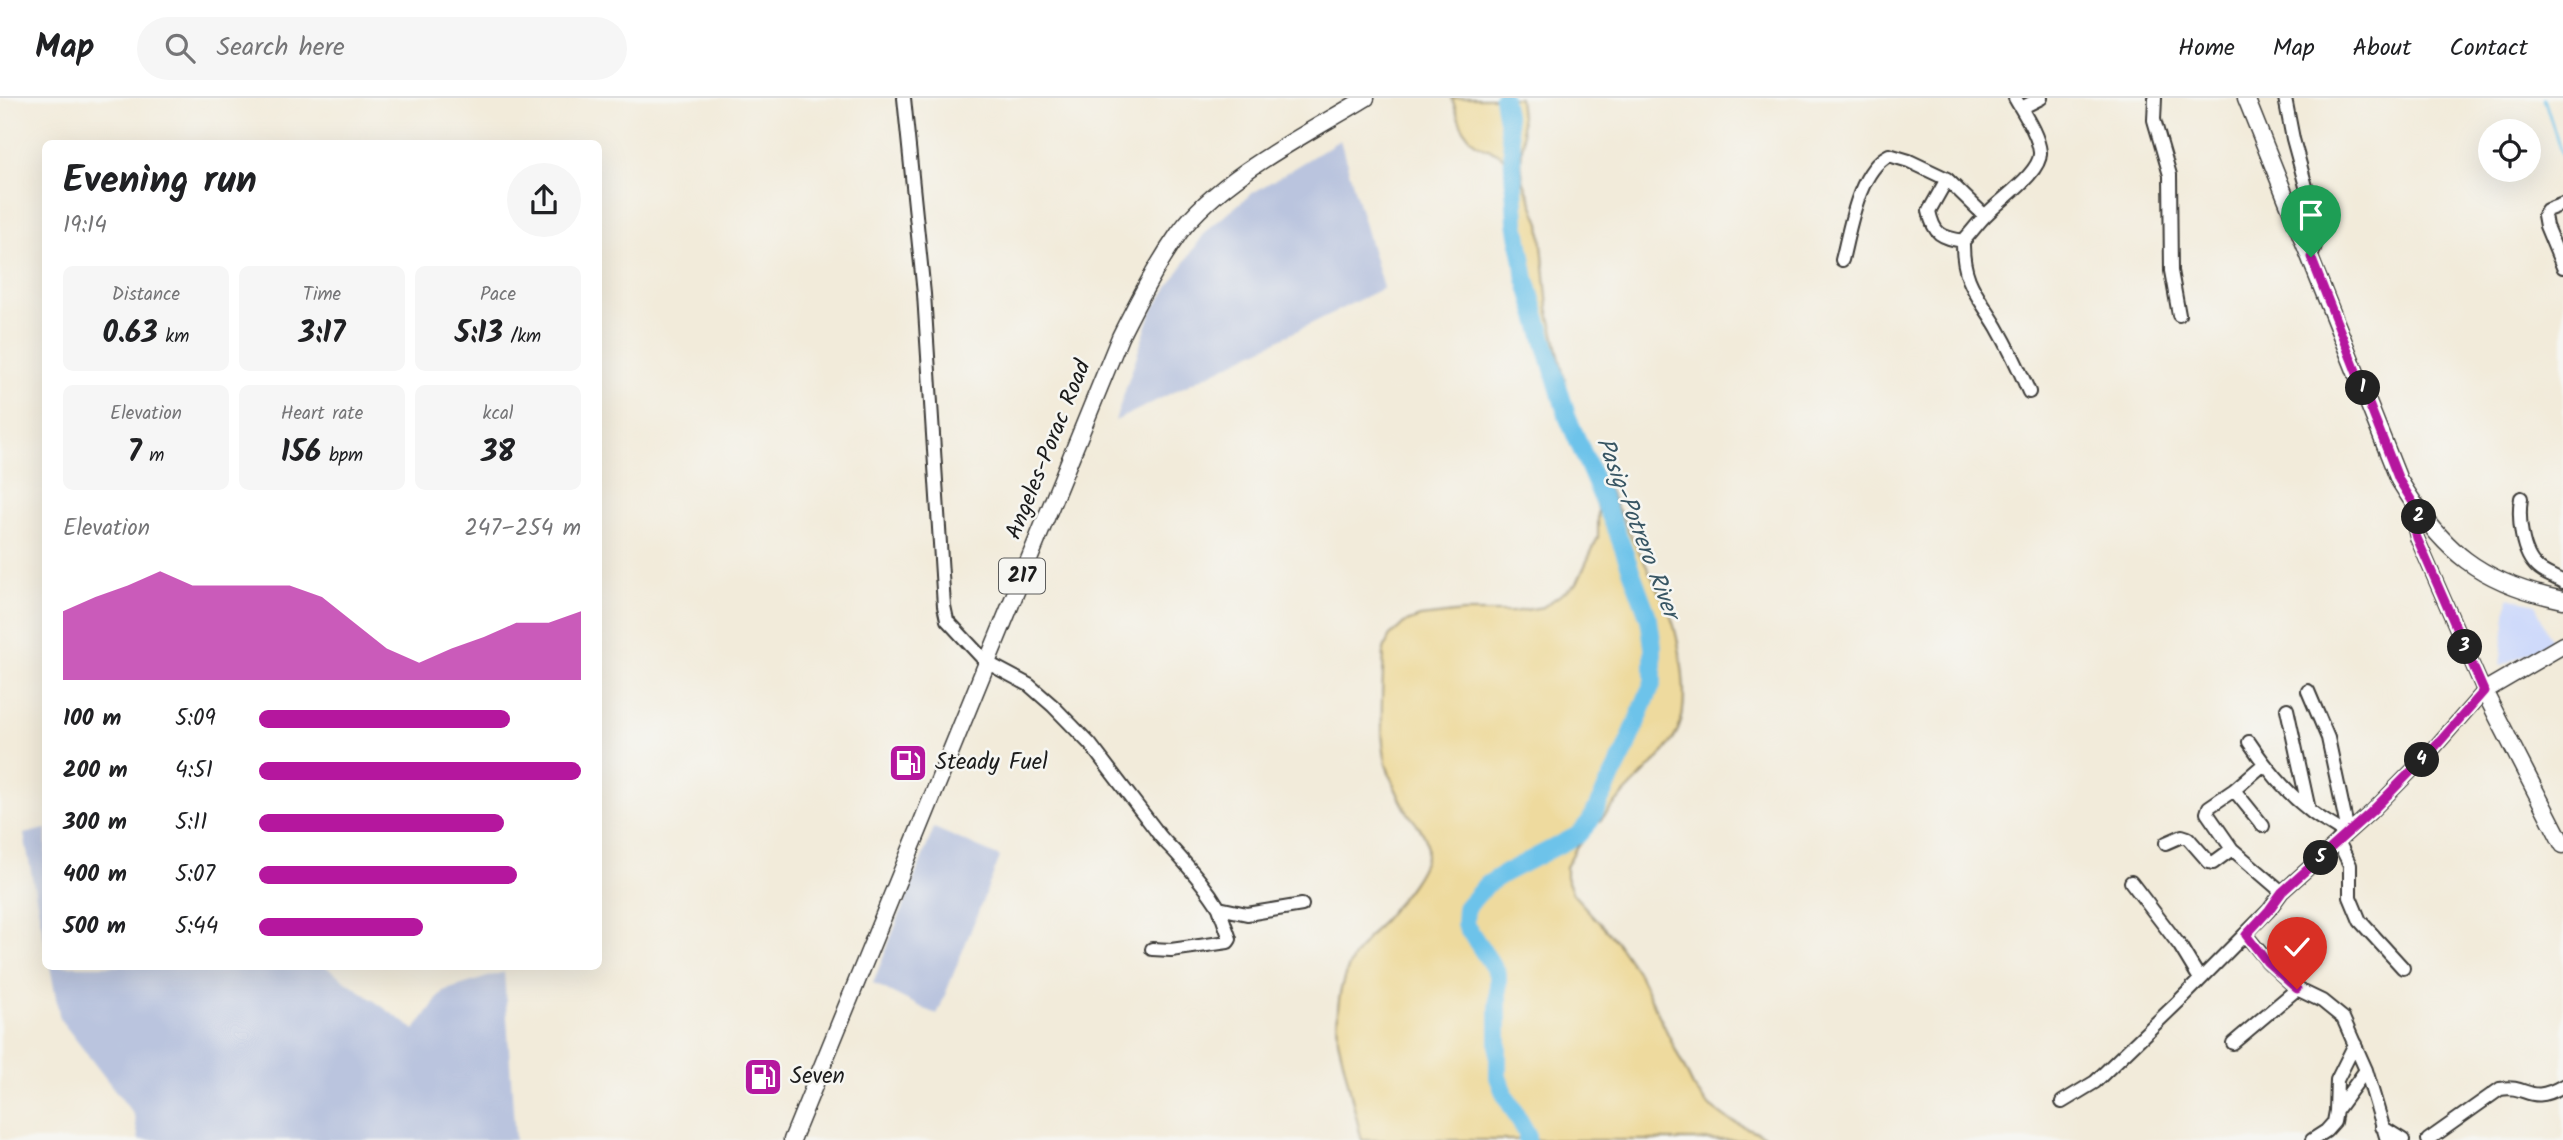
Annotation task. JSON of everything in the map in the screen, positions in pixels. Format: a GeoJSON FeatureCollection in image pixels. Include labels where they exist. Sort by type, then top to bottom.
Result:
{"type":"FeatureCollection","features":[{"type":"Feature","properties":{"kind":"main road","name":"Angeles-Porac Road"},"geometry":{"type":"LineString","coordinates":[[792,1140],[986,662],[1121,337],[1148,282],[1180,232],[1233,181],[1366,98]]}},
{"type":"Feature","properties":{"kind":"main road"},"geometry":{"type":"LineString","coordinates":[[2246,98],[2399,480],[2420,514],[2473,568],[2530,593],[2563,600]]}},
{"type":"Feature","properties":{"kind":"main road"},"geometry":{"type":"LineString","coordinates":[[2563,645],[2484,691],[2563,845]]}},
{"type":"Feature","properties":{"kind":"street"},"geometry":{"type":"LineString","coordinates":[[904,98],[924,294],[947,620],[986,662],[1029,685],[1062,715],[1090,744],[1162,842],[1173,850],[1207,888],[1219,908],[1230,939],[1228,942],[1171,950],[1152,949]]}},
{"type":"Feature","properties":{"kind":"street"},"geometry":{"type":"LineString","coordinates":[[2029,392],[2009,348],[1965,273],[1963,241],[2039,162],[2037,142],[2018,103],[2041,98]]}},
{"type":"Feature","properties":{"kind":"street"},"geometry":{"type":"LineString","coordinates":[[2155,98],[2154,120],[2170,175],[2171,271],[2179,315]]}},
{"type":"Feature","properties":{"kind":"street"},"geometry":{"type":"LineString","coordinates":[[2285,98],[2293,139],[2319,233],[2311,257]]}},
{"type":"Feature","properties":{"kind":"street"},"geometry":{"type":"LineString","coordinates":[[1842,260],[1862,184],[1888,155],[1947,180],[1985,216]]}},
{"type":"Feature","properties":{"kind":"street"},"geometry":{"type":"LineString","coordinates":[[1947,180],[1929,211],[1932,224],[1942,237],[1963,241]]}},
{"type":"Feature","properties":{"kind":"street"},"geometry":{"type":"LineString","coordinates":[[2563,204],[2547,210],[2544,215],[2563,267]]}},
{"type":"Feature","properties":{"kind":"street"},"geometry":{"type":"LineString","coordinates":[[2521,498],[2519,524],[2531,559],[2537,568],[2563,582]]}},
{"type":"Feature","properties":{"kind":"street"},"geometry":{"type":"LineString","coordinates":[[2062,1102],[2095,1082],[2246,935],[2282,892],[2371,812],[2435,747],[2484,691],[2417,538],[2415,530],[2420,514]]}},
{"type":"Feature","properties":{"kind":"street"},"geometry":{"type":"LineString","coordinates":[[2308,691],[2328,738],[2350,865],[2350,897],[2360,921],[2403,968]]}},
{"type":"Feature","properties":{"kind":"street"},"geometry":{"type":"LineString","coordinates":[[2287,709],[2309,810]]}},
{"type":"Feature","properties":{"kind":"street"},"geometry":{"type":"LineString","coordinates":[[2249,742],[2264,764],[2309,810],[2344,836]]}},
{"type":"Feature","properties":{"kind":"street"},"geometry":{"type":"LineString","coordinates":[[2264,764],[2209,807],[2207,813],[2232,849],[2282,892]]}},
{"type":"Feature","properties":{"kind":"street"},"geometry":{"type":"LineString","coordinates":[[2234,790],[2263,826]]}},
{"type":"Feature","properties":{"kind":"street"},"geometry":{"type":"LineString","coordinates":[[2166,843],[2182,836],[2188,838],[2209,862],[2213,863],[2232,849]]}},
{"type":"Feature","properties":{"kind":"street"},"geometry":{"type":"LineString","coordinates":[[2131,881],[2180,946],[2200,979]]}},
{"type":"Feature","properties":{"kind":"street"},"geometry":{"type":"LineString","coordinates":[[1219,908],[1247,914],[1302,905]]}},
{"type":"Feature","properties":{"kind":"street"},"geometry":{"type":"LineString","coordinates":[[2246,935],[2267,962],[2297,989],[2322,1001],[2343,1018],[2366,1070],[2387,1140]]}},
{"type":"Feature","properties":{"kind":"street"},"geometry":{"type":"LineString","coordinates":[[2233,1043],[2297,989]]}},
{"type":"Feature","properties":{"kind":"street"},"geometry":{"type":"LineString","coordinates":[[2312,1140],[2334,1122],[2337,1080],[2355,1044]]}},
{"type":"Feature","properties":{"kind":"street"},"geometry":{"type":"LineString","coordinates":[[2336,1111],[2366,1070]]}},
{"type":"Feature","properties":{"kind":"street"},"geometry":{"type":"LineString","coordinates":[[2428,1140],[2500,1089],[2508,1087],[2541,1096],[2563,1086]]}},
{"type":"Feature","properties":{"kind":"street"},"geometry":{"type":"LineString","coordinates":[[2382,1126],[2403,1140]]}},
{"type":"Feature","properties":{"kind":"shaded area"},"geometry":{"type":"Polygon","coordinates":[[[1340,140],[1383,288],[1115,421],[1151,313],[1206,231],[1251,194],[1340,140]]]}},
{"type":"Feature","properties":{"kind":"shaded area"},"geometry":{"type":"Polygon","coordinates":[[[2508,597],[2535,604],[2552,642],[2500,666],[2508,597]]]}},
{"type":"Feature","properties":{"kind":"shaded area"},"geometry":{"type":"Polygon","coordinates":[[[934,828],[1000,857],[937,1015],[873,983],[934,828]]]}},
{"type":"Feature","properties":{"kind":"shaded area"},"geometry":{"type":"Polygon","coordinates":[[[42,830],[42,928],[24,834],[42,830]]]}},
{"type":"Feature","properties":{"kind":"shaded area"},"geometry":{"type":"Polygon","coordinates":[[[51,970],[331,970],[415,1030],[443,991],[504,972],[515,1140],[139,1140],[134,1115],[60,1019],[51,970]]]}},
{"type":"Feature","properties":{"kind":"sand"},"geometry":{"type":"Polygon","coordinates":[[[1452,98],[1519,98],[1523,136],[1523,180],[1540,223],[1548,307],[1572,412],[1670,613],[1683,672],[1684,704],[1674,738],[1576,848],[1566,867],[1566,877],[1573,894],[1616,941],[1640,976],[1693,1086],[1707,1104],[1727,1119],[1774,1140],[1362,1140],[1361,1137],[1338,1039],[1338,1008],[1342,986],[1354,957],[1409,888],[1425,859],[1427,847],[1422,832],[1395,789],[1384,753],[1384,649],[1389,637],[1404,623],[1420,617],[1463,612],[1513,612],[1543,607],[1577,583],[1598,537],[1598,509],[1581,459],[1553,394],[1532,316],[1518,277],[1510,230],[1508,166],[1499,154],[1477,144],[1467,135],[1452,98]]]}},
{"type":"Feature","properties":{"kind":"waterway","name":"Pasig-Potrero River"},"geometry":{"type":"LineString","coordinates":[[1503,98],[1512,149],[1516,222],[1526,279],[1567,416],[1617,532],[1649,619],[1653,647],[1653,682],[1624,753],[1590,821],[1578,835],[1486,885],[1466,908],[1465,924],[1498,974],[1498,1077],[1527,1134],[1527,1140]]}},
{"type":"Feature","properties":{"kind":"waterway"},"geometry":{"type":"LineString","coordinates":[[2544,98],[2563,159]]}},
{"type":"Feature","properties":{"kind":"place","name":"Steady Fuel"},"geometry":{"type":"Point","coordinates":[908,763]}},
{"type":"Feature","properties":{"kind":"place","name":"Seven"},"geometry":{"type":"Point","coordinates":[763,1077]}},
{"type":"Feature","properties":{"kind":"route"},"geometry":{"type":"LineString","coordinates":[[2297,989],[2267,962],[2246,935],[2282,892],[2371,812],[2435,747],[2484,691],[2417,538],[2415,530],[2420,514],[2399,480],[2311,257]]}}]}
